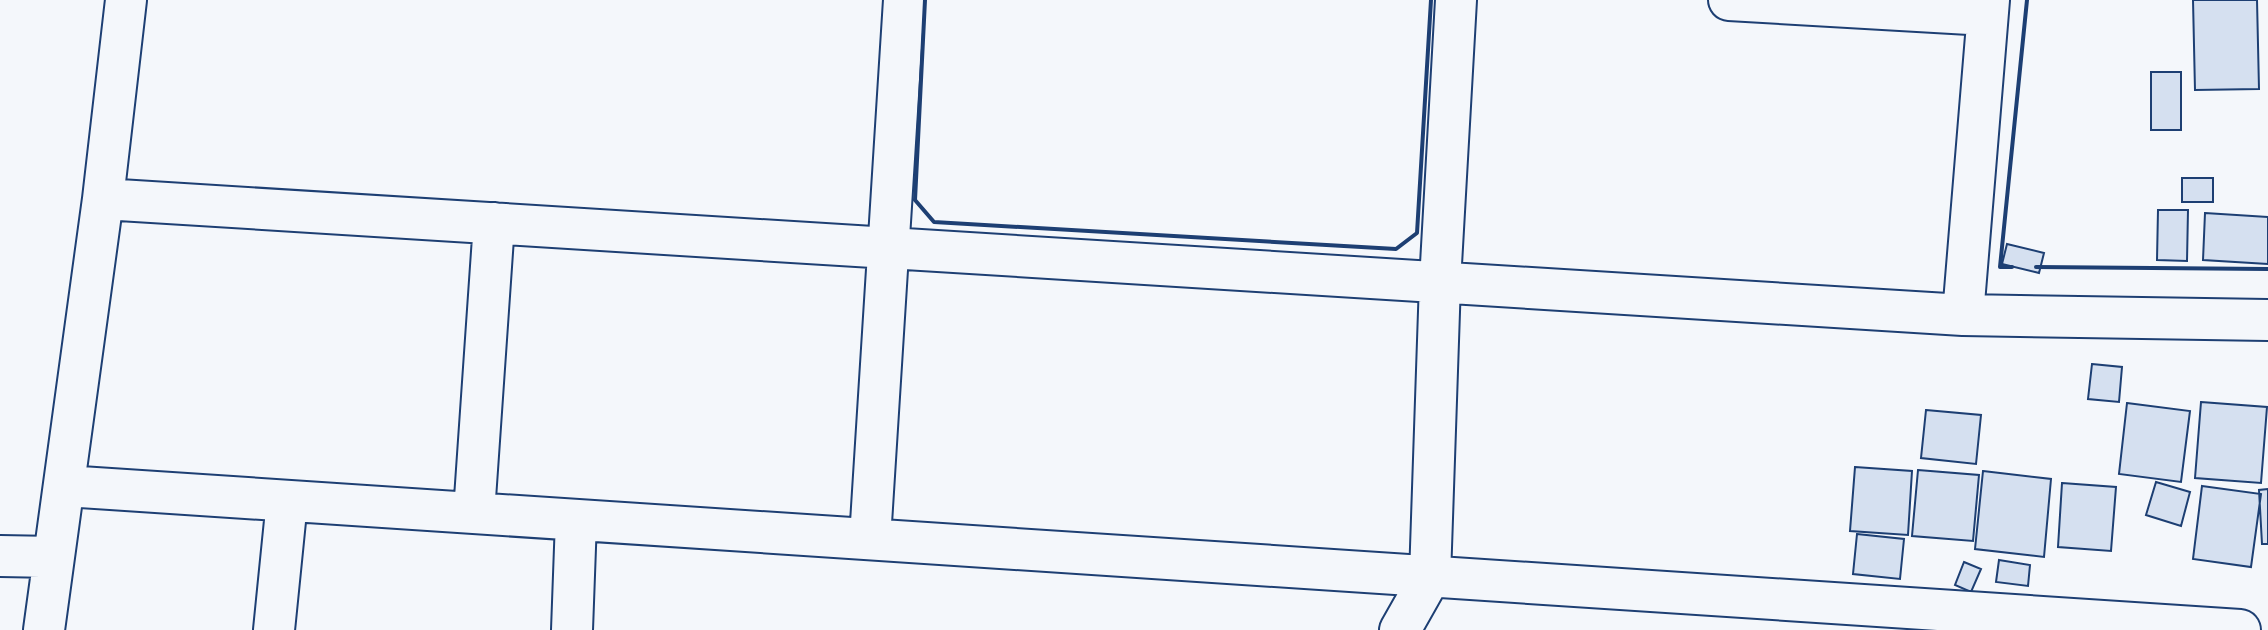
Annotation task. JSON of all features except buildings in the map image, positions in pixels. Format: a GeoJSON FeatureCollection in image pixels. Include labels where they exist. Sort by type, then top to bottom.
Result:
{"type":"FeatureCollection","features":[{"type":"Feature","properties":{"kind":"street"},"geometry":{"type":"LineString","coordinates":[[44,630],[103,199],[126,0]]}},
{"type":"Feature","properties":{"kind":"street"},"geometry":{"type":"LineString","coordinates":[[870,539],[904,0]]}},
{"type":"Feature","properties":{"kind":"street"},"geometry":{"type":"LineString","coordinates":[[1400,630],[1430,577],[1440,282],[1456,0]]}},
{"type":"Feature","properties":{"kind":"street"},"geometry":{"type":"LineString","coordinates":[[1729,0],[1988,7],[1963,315]]}},
{"type":"Feature","properties":{"kind":"street"},"geometry":{"type":"LineString","coordinates":[[103,199],[1963,315],[2268,320]]}},
{"type":"Feature","properties":{"kind":"street"},"geometry":{"type":"LineString","coordinates":[[474,513],[494,223]]}},
{"type":"Feature","properties":{"kind":"street"},"geometry":{"type":"LineString","coordinates":[[65,486],[2220,629]]}},
{"type":"Feature","properties":{"kind":"street"},"geometry":{"type":"LineString","coordinates":[[274,630],[287,501]]}},
{"type":"Feature","properties":{"kind":"street"},"geometry":{"type":"LineString","coordinates":[[572,630],[576,520]]}},
{"type":"Feature","properties":{"kind":"street"},"geometry":{"type":"LineString","coordinates":[[0,556],[54,557]]}},
{"type":"Feature","properties":{"kind":"wall"},"geometry":{"type":"LineString","coordinates":[[925,0],[915,200],[934,222],[1396,249],[1417,233],[1431,0]]}},
{"type":"Feature","properties":{"kind":"wall"},"geometry":{"type":"LineString","coordinates":[[2012,267],[2000,267],[2027,0]]}},
{"type":"Feature","properties":{"kind":"wall"},"geometry":{"type":"LineString","coordinates":[[2036,267],[2268,269]]}}]}
